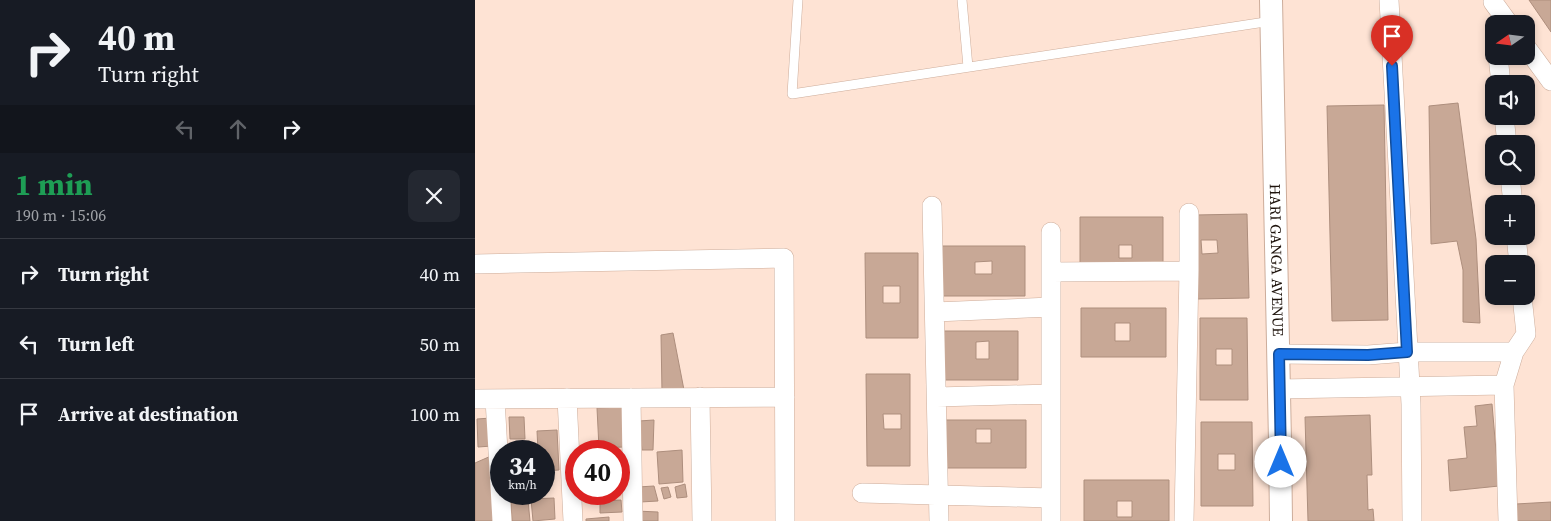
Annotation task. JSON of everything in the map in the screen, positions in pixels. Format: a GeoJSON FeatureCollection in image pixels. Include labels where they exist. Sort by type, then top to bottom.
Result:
{"type":"FeatureCollection","features":[{"type":"Feature","properties":{"kind":"street"},"geometry":{"type":"LineString","coordinates":[[1389,0],[1409,386],[1412,521]]}},
{"type":"Feature","properties":{"kind":"street"},"geometry":{"type":"LineString","coordinates":[[1492,1],[1494,15]]}},
{"type":"Feature","properties":{"kind":"street"},"geometry":{"type":"LineString","coordinates":[[1492,1],[1502,15]]}},
{"type":"Feature","properties":{"kind":"street","name":"HARI GANGA AVENUE"},"geometry":{"type":"LineString","coordinates":[[1272,10],[1281,521]]}},
{"type":"Feature","properties":{"kind":"street"},"geometry":{"type":"LineString","coordinates":[[1535,60],[1551,81]]}},
{"type":"Feature","properties":{"kind":"street"},"geometry":{"type":"LineString","coordinates":[[932,206],[939,521]]}},
{"type":"Feature","properties":{"kind":"street"},"geometry":{"type":"LineString","coordinates":[[1183,521],[1189,213]]}},
{"type":"Feature","properties":{"kind":"street"},"geometry":{"type":"LineString","coordinates":[[1051,232],[1051,521]]}},
{"type":"Feature","properties":{"kind":"street"},"geometry":{"type":"LineString","coordinates":[[475,264],[784,258],[785,521]]}},
{"type":"Feature","properties":{"kind":"street"},"geometry":{"type":"LineString","coordinates":[[1051,272],[1189,271]]}},
{"type":"Feature","properties":{"kind":"street"},"geometry":{"type":"LineString","coordinates":[[1508,521],[1504,385],[1514,352],[1526,334],[1523,305]]}},
{"type":"Feature","properties":{"kind":"street"},"geometry":{"type":"LineString","coordinates":[[935,312],[1051,307]]}},
{"type":"Feature","properties":{"kind":"street"},"geometry":{"type":"LineString","coordinates":[[1279,354],[1368,355],[1407,352],[1514,352]]}},
{"type":"Feature","properties":{"kind":"street"},"geometry":{"type":"LineString","coordinates":[[1279,389],[1504,385]]}},
{"type":"Feature","properties":{"kind":"street"},"geometry":{"type":"LineString","coordinates":[[937,397],[1051,394]]}},
{"type":"Feature","properties":{"kind":"street"},"geometry":{"type":"LineString","coordinates":[[700,397],[702,521]]}},
{"type":"Feature","properties":{"kind":"street"},"geometry":{"type":"LineString","coordinates":[[475,399],[785,397]]}},
{"type":"Feature","properties":{"kind":"street"},"geometry":{"type":"LineString","coordinates":[[567,398],[573,521]]}},
{"type":"Feature","properties":{"kind":"street"},"geometry":{"type":"LineString","coordinates":[[631,398],[633,521]]}},
{"type":"Feature","properties":{"kind":"street"},"geometry":{"type":"LineString","coordinates":[[495,399],[502,521]]}},
{"type":"Feature","properties":{"kind":"street"},"geometry":{"type":"LineString","coordinates":[[862,494],[1051,498]]}},
{"type":"Feature","properties":{"kind":"lane"},"geometry":{"type":"LineString","coordinates":[[798,0],[792,94],[968,67],[1272,10]]}},
{"type":"Feature","properties":{"kind":"lane"},"geometry":{"type":"LineString","coordinates":[[962,0],[968,67]]}},
{"type":"Feature","properties":{"kind":"building"},"geometry":{"type":"Polygon","coordinates":[[[1529,0],[1551,0],[1551,32],[1529,0]]]}},
{"type":"Feature","properties":{"kind":"building"},"geometry":{"type":"Polygon","coordinates":[[[1458,103],[1476,239],[1480,323],[1463,322],[1463,270],[1457,241],[1431,244],[1429,106],[1458,103]]]}},
{"type":"Feature","properties":{"kind":"building"},"geometry":{"type":"Polygon","coordinates":[[[1384,105],[1388,320],[1332,321],[1327,106],[1384,105]]]}},
{"type":"Feature","properties":{"kind":"building"},"geometry":{"type":"Polygon","coordinates":[[[1247,214],[1249,298],[1197,299],[1195,215],[1247,214]],[[1201,240],[1202,254],[1218,253],[1217,240],[1201,240]]]}},
{"type":"Feature","properties":{"kind":"building"},"geometry":{"type":"Polygon","coordinates":[[[1080,217],[1163,217],[1163,265],[1080,265],[1080,217]],[[1119,245],[1119,258],[1132,258],[1132,245],[1119,245]]]}},
{"type":"Feature","properties":{"kind":"building"},"geometry":{"type":"Polygon","coordinates":[[[937,246],[1025,246],[1025,296],[938,296],[937,246]],[[992,261],[975,262],[975,274],[992,274],[992,261]]]}},
{"type":"Feature","properties":{"kind":"building"},"geometry":{"type":"Polygon","coordinates":[[[865,253],[918,253],[918,338],[866,338],[865,253]],[[883,286],[883,303],[900,303],[900,286],[883,286]]]}},
{"type":"Feature","properties":{"kind":"building"},"geometry":{"type":"Polygon","coordinates":[[[1081,308],[1166,308],[1166,357],[1081,357],[1081,308]],[[1115,323],[1115,341],[1130,341],[1130,323],[1115,323]]]}},
{"type":"Feature","properties":{"kind":"building"},"geometry":{"type":"Polygon","coordinates":[[[1200,318],[1247,318],[1248,400],[1200,400],[1200,318]],[[1216,349],[1216,365],[1232,365],[1232,349],[1216,349]]]}},
{"type":"Feature","properties":{"kind":"building"},"geometry":{"type":"Polygon","coordinates":[[[942,331],[1018,331],[1018,380],[942,380],[942,331]],[[989,341],[976,342],[976,359],[989,359],[989,341]]]}},
{"type":"Feature","properties":{"kind":"building"},"geometry":{"type":"Polygon","coordinates":[[[673,333],[684,390],[662,392],[661,335],[673,333]]]}},
{"type":"Feature","properties":{"kind":"building"},"geometry":{"type":"Polygon","coordinates":[[[866,374],[910,374],[910,466],[867,466],[866,374]],[[883,414],[884,429],[901,429],[901,414],[883,414]]]}},
{"type":"Feature","properties":{"kind":"building"},"geometry":{"type":"Polygon","coordinates":[[[1492,404],[1499,486],[1450,491],[1448,460],[1467,458],[1464,427],[1477,426],[1475,406],[1492,404]]]}},
{"type":"Feature","properties":{"kind":"building"},"geometry":{"type":"Polygon","coordinates":[[[622,407],[624,440],[599,440],[597,408],[622,407]]]}},
{"type":"Feature","properties":{"kind":"building"},"geometry":{"type":"Polygon","coordinates":[[[1370,415],[1372,475],[1367,475],[1368,510],[1373,509],[1374,521],[1308,521],[1305,417],[1370,415]]]}},
{"type":"Feature","properties":{"kind":"building"},"geometry":{"type":"Polygon","coordinates":[[[509,417],[524,417],[525,439],[510,439],[509,417]]]}},
{"type":"Feature","properties":{"kind":"building"},"geometry":{"type":"Polygon","coordinates":[[[491,418],[492,440],[490,440],[490,446],[478,447],[477,419],[491,418]]]}},
{"type":"Feature","properties":{"kind":"building"},"geometry":{"type":"Polygon","coordinates":[[[654,420],[653,450],[642,450],[639,421],[654,420]]]}},
{"type":"Feature","properties":{"kind":"building"},"geometry":{"type":"Polygon","coordinates":[[[942,420],[1026,420],[1026,468],[942,468],[942,420]],[[976,429],[976,443],[991,443],[991,429],[976,429]]]}},
{"type":"Feature","properties":{"kind":"building"},"geometry":{"type":"Polygon","coordinates":[[[1201,422],[1252,422],[1253,506],[1201,506],[1201,422]],[[1218,454],[1218,470],[1235,470],[1235,454],[1218,454]]]}},
{"type":"Feature","properties":{"kind":"building"},"geometry":{"type":"Polygon","coordinates":[[[557,430],[559,470],[555,470],[555,440],[537,440],[537,431],[557,430]]]}},
{"type":"Feature","properties":{"kind":"building"},"geometry":{"type":"Polygon","coordinates":[[[682,450],[683,482],[659,484],[657,452],[682,450]]]}},
{"type":"Feature","properties":{"kind":"building"},"geometry":{"type":"Polygon","coordinates":[[[490,456],[490,505],[493,505],[494,521],[475,521],[475,463],[490,456]]]}},
{"type":"Feature","properties":{"kind":"building"},"geometry":{"type":"Polygon","coordinates":[[[1084,480],[1169,480],[1169,521],[1084,521],[1084,480]],[[1117,501],[1117,517],[1132,517],[1132,501],[1117,501]]]}},
{"type":"Feature","properties":{"kind":"building"},"geometry":{"type":"Polygon","coordinates":[[[685,484],[687,497],[677,498],[675,487],[685,484]]]}},
{"type":"Feature","properties":{"kind":"building"},"geometry":{"type":"Polygon","coordinates":[[[654,486],[658,501],[640,502],[638,487],[654,486]]]}},
{"type":"Feature","properties":{"kind":"building"},"geometry":{"type":"Polygon","coordinates":[[[668,487],[671,497],[664,499],[661,488],[668,487]]]}},
{"type":"Feature","properties":{"kind":"building"},"geometry":{"type":"Polygon","coordinates":[[[1551,502],[1551,521],[1517,521],[1516,504],[1551,502]]]}},
{"type":"Feature","properties":{"kind":"building"},"geometry":{"type":"Polygon","coordinates":[[[511,505],[528,505],[530,521],[512,521],[511,505]]]}},
{"type":"Feature","properties":{"kind":"building"},"geometry":{"type":"Polygon","coordinates":[[[532,505],[554,505],[555,519],[533,521],[532,505]]]}},
{"type":"Feature","properties":{"kind":"building"},"geometry":{"type":"Polygon","coordinates":[[[600,505],[621,505],[622,512],[600,513],[600,505]]]}},
{"type":"Feature","properties":{"kind":"building"},"geometry":{"type":"Polygon","coordinates":[[[636,511],[658,512],[658,521],[637,521],[636,511]]]}},
{"type":"Feature","properties":{"kind":"building"},"geometry":{"type":"Polygon","coordinates":[[[609,517],[609,521],[586,521],[586,519],[609,517]]]}},
{"type":"Feature","properties":{"kind":"route"},"geometry":{"type":"LineString","coordinates":[[1281,462],[1279,354],[1368,355],[1407,352],[1392,66]]}}]}
